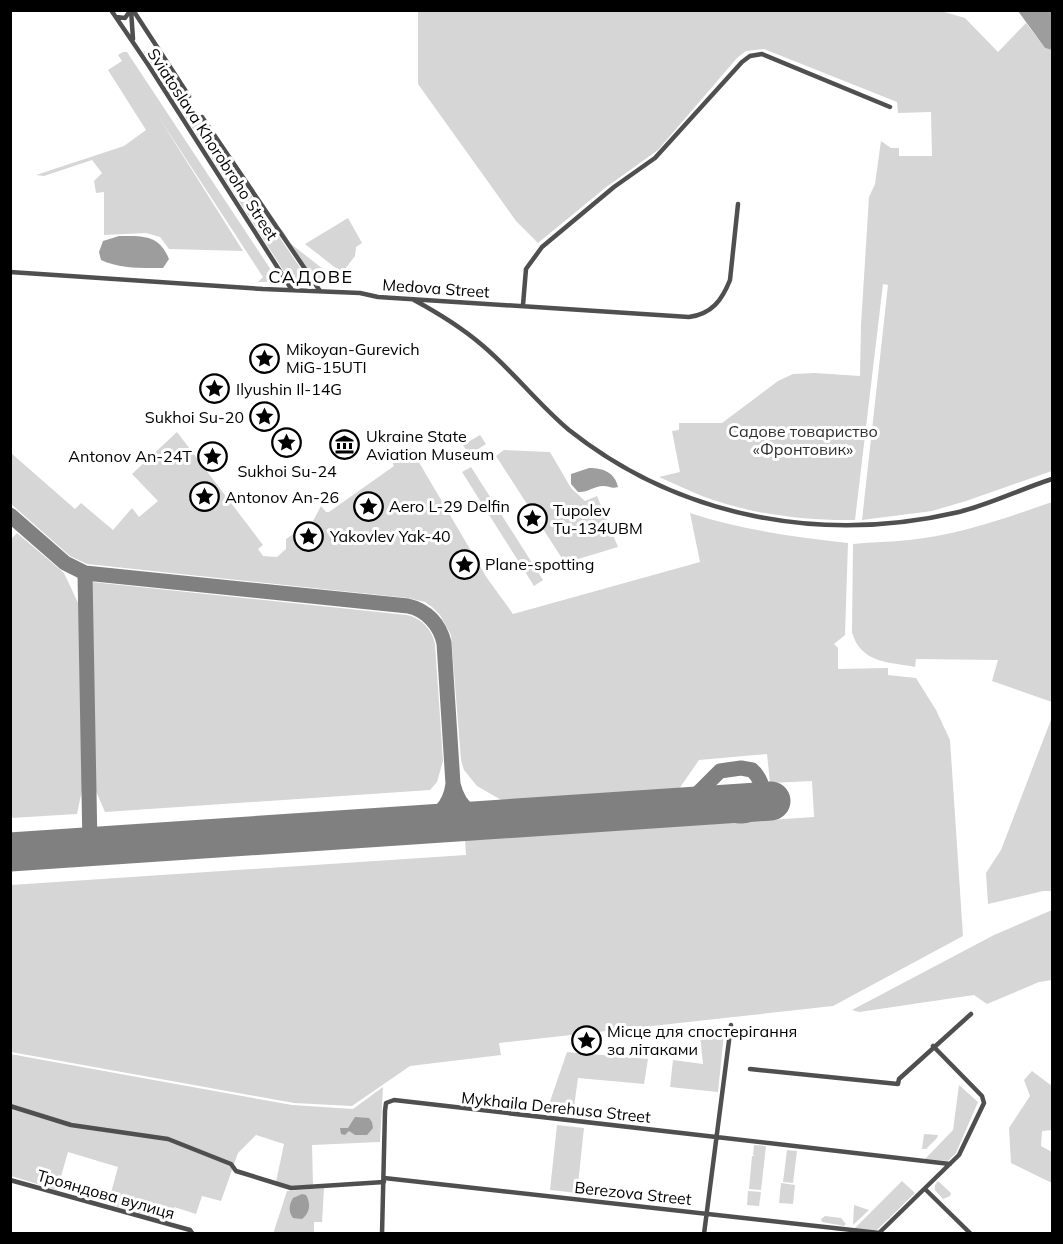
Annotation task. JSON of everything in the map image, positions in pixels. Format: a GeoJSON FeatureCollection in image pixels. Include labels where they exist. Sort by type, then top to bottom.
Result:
{"type":"FeatureCollection","features":[{"type":"Feature","properties":{"kind":"street","name":"Sviatoslava Khorobroho Street"},"geometry":{"type":"LineString","coordinates":[[111,10],[292,290]]}},
{"type":"Feature","properties":{"kind":"street","name":"Sviatoslava Khorobroho Street"},"geometry":{"type":"LineString","coordinates":[[131,10],[133,42]]}},
{"type":"Feature","properties":{"kind":"street","name":"Sviatoslava Khorobroho Street"},"geometry":{"type":"LineString","coordinates":[[131,10],[189,96]]}},
{"type":"Feature","properties":{"kind":"street"},"geometry":{"type":"LineString","coordinates":[[116,17],[125,18],[131,10]]}},
{"type":"Feature","properties":{"kind":"street"},"geometry":{"type":"LineString","coordinates":[[523,305],[526,269],[542,247],[614,187],[655,158],[750,56],[762,54],[890,107]]}},
{"type":"Feature","properties":{"kind":"street","name":"Sviatoslava Khorobroho Street"},"geometry":{"type":"LineString","coordinates":[[202,117],[320,291]]}},
{"type":"Feature","properties":{"kind":"street","name":"Medova Street"},"geometry":{"type":"LineString","coordinates":[[10,272],[360,293],[378,297],[689,317],[706,313],[715,307],[730,280],[738,204]]}},
{"type":"Feature","properties":{"kind":"street"},"geometry":{"type":"LineString","coordinates":[[411,299],[465,331],[555,418],[586,443],[642,477],[704,503],[740,513],[789,522],[833,527],[858,526],[913,521],[960,512],[1053,479]]}},
{"type":"Feature","properties":{"kind":"street"},"geometry":{"type":"LineString","coordinates":[[750,1069],[898,1084],[899,1079],[933,1046],[971,1014]]}},
{"type":"Feature","properties":{"kind":"street"},"geometry":{"type":"LineString","coordinates":[[704,1233],[731,1025]]}},
{"type":"Feature","properties":{"kind":"street"},"geometry":{"type":"LineString","coordinates":[[879,1233],[959,1155],[984,1103],[984,1099],[933,1046]]}},
{"type":"Feature","properties":{"kind":"street","name":"Mykhaila Derehusa Street"},"geometry":{"type":"LineString","coordinates":[[384,1180],[386,1103],[394,1100],[950,1164]]}},
{"type":"Feature","properties":{"kind":"street","name":"Berezova Street"},"geometry":{"type":"LineString","coordinates":[[10,1107],[71,1125],[168,1138],[231,1164],[237,1171],[284,1187],[384,1180],[879,1233]]}},
{"type":"Feature","properties":{"kind":"street","name":"Трояндова вулиця"},"geometry":{"type":"LineString","coordinates":[[10,1179],[190,1230],[193,1233]]}},
{"type":"Feature","properties":{"kind":"street"},"geometry":{"type":"LineString","coordinates":[[382,1233],[384,1180]]}},
{"type":"Feature","properties":{"kind":"street"},"geometry":{"type":"LineString","coordinates":[[924,1189],[971,1233]]}},
{"type":"Feature","properties":{"kind":"green space","name":"Садове товариство «Фронтовик»"},"geometry":{"type":"Polygon","coordinates":[[[418,11],[941,11],[965,18],[998,52],[1026,23],[1045,48],[1052,50],[1052,471],[932,511],[862,520],[888,285],[883,284],[855,520],[797,518],[758,512],[702,496],[659,477],[680,472],[672,431],[679,430],[679,423],[722,423],[778,381],[793,374],[860,376],[869,197],[875,184],[881,141],[891,148],[899,148],[899,156],[932,156],[931,112],[898,113],[897,102],[764,49],[746,51],[737,58],[658,150],[605,188],[538,243],[516,221],[418,84],[418,11]]]}},
{"type":"Feature","properties":{"kind":"green space"},"geometry":{"type":"Polygon","coordinates":[[[143,51],[161,57],[303,272],[302,280],[292,284],[143,51]]]}},
{"type":"Feature","properties":{"kind":"green space"},"geometry":{"type":"Polygon","coordinates":[[[127,52],[273,273],[270,282],[258,282],[263,277],[158,116],[243,251],[169,249],[160,237],[146,233],[104,235],[104,192],[96,193],[94,181],[102,173],[92,160],[44,176],[36,175],[124,146],[146,130],[108,70],[122,61],[118,55],[127,52]]]}},
{"type":"Feature","properties":{"kind":"green space"},"geometry":{"type":"Polygon","coordinates":[[[348,218],[362,243],[356,247],[355,256],[342,273],[305,244],[348,218]]]}},
{"type":"Feature","properties":{"kind":"green space"},"geometry":{"type":"Polygon","coordinates":[[[276,225],[291,244],[332,276],[332,280],[324,280],[310,274],[276,225]]]}},
{"type":"Feature","properties":{"kind":"green space"},"geometry":{"type":"Polygon","coordinates":[[[177,432],[263,545],[258,549],[263,556],[277,557],[286,549],[286,539],[313,521],[321,506],[329,512],[394,466],[390,458],[410,447],[487,578],[513,614],[700,562],[690,513],[768,532],[848,543],[845,635],[834,644],[838,648],[838,669],[888,668],[888,675],[916,678],[936,710],[950,740],[963,936],[833,1006],[499,1043],[501,1055],[410,1066],[352,1106],[294,1103],[11,1052],[11,885],[466,855],[465,840],[814,817],[812,781],[770,783],[767,754],[699,760],[679,789],[503,801],[477,786],[464,770],[461,760],[451,635],[440,615],[425,602],[408,598],[87,564],[70,556],[11,504],[11,453],[75,509],[81,503],[113,530],[132,508],[139,517],[158,501],[132,474],[177,432]]]}},
{"type":"Feature","properties":{"kind":"green space"},"geometry":{"type":"Polygon","coordinates":[[[480,435],[486,444],[469,455],[463,445],[480,435]]]}},
{"type":"Feature","properties":{"kind":"green space"},"geometry":{"type":"Polygon","coordinates":[[[504,450],[550,452],[571,488],[585,501],[597,496],[618,547],[565,563],[496,456],[504,450]]]}},
{"type":"Feature","properties":{"kind":"green space"},"geometry":{"type":"Polygon","coordinates":[[[471,467],[543,580],[534,586],[462,472],[471,467]]]}},
{"type":"Feature","properties":{"kind":"green space"},"geometry":{"type":"Polygon","coordinates":[[[1052,502],[1052,702],[992,681],[998,660],[916,659],[915,667],[877,659],[862,650],[856,642],[852,632],[853,544],[909,540],[946,534],[999,520],[1052,502]]]}},
{"type":"Feature","properties":{"kind":"green space"},"geometry":{"type":"Polygon","coordinates":[[[17,533],[64,573],[79,605],[82,790],[77,814],[11,818],[10,540],[17,533]]]}},
{"type":"Feature","properties":{"kind":"green space"},"geometry":{"type":"Polygon","coordinates":[[[92,582],[407,615],[417,619],[429,629],[435,644],[443,761],[437,782],[430,790],[105,812],[95,789],[92,582]]]}},
{"type":"Feature","properties":{"kind":"green space"},"geometry":{"type":"Polygon","coordinates":[[[1052,717],[1052,891],[988,904],[986,873],[1001,850],[1052,717]]]}},
{"type":"Feature","properties":{"kind":"green space"},"geometry":{"type":"Polygon","coordinates":[[[1052,910],[1052,980],[1039,982],[987,1004],[974,995],[859,1012],[852,1010],[994,935],[1052,910]]]}},
{"type":"Feature","properties":{"kind":"green space"},"geometry":{"type":"Polygon","coordinates":[[[724,1033],[718,1092],[670,1087],[673,1060],[703,1064],[700,1035],[724,1033]]]}},
{"type":"Feature","properties":{"kind":"green space"},"geometry":{"type":"Polygon","coordinates":[[[567,1052],[648,1059],[644,1084],[578,1078],[573,1114],[546,1113],[567,1052]]]}},
{"type":"Feature","properties":{"kind":"green space"},"geometry":{"type":"Polygon","coordinates":[[[10,1054],[292,1105],[353,1109],[383,1087],[380,1142],[312,1145],[313,1185],[292,1186],[276,1182],[284,1144],[256,1135],[238,1153],[221,1201],[202,1196],[196,1214],[174,1207],[170,1222],[108,1204],[118,1167],[68,1152],[57,1190],[11,1176],[10,1054]]]}},
{"type":"Feature","properties":{"kind":"green space"},"geometry":{"type":"Polygon","coordinates":[[[1032,1071],[1052,1086],[1052,1130],[1042,1131],[1041,1146],[1052,1152],[1052,1183],[1011,1163],[1009,1128],[1030,1096],[1024,1080],[1032,1071]]]}},
{"type":"Feature","properties":{"kind":"green space"},"geometry":{"type":"Polygon","coordinates":[[[959,1085],[978,1102],[956,1153],[948,1161],[925,1159],[953,1130],[959,1085]]]}},
{"type":"Feature","properties":{"kind":"green space"},"geometry":{"type":"Polygon","coordinates":[[[557,1125],[584,1128],[577,1193],[550,1190],[557,1125]]]}},
{"type":"Feature","properties":{"kind":"green space"},"geometry":{"type":"Polygon","coordinates":[[[924,1134],[938,1135],[926,1149],[922,1149],[924,1134]]]}},
{"type":"Feature","properties":{"kind":"green space"},"geometry":{"type":"Polygon","coordinates":[[[754,1145],[766,1146],[761,1190],[749,1189],[752,1156],[755,1156],[753,1155],[754,1145]]]}},
{"type":"Feature","properties":{"kind":"green space"},"geometry":{"type":"Polygon","coordinates":[[[787,1150],[797,1151],[793,1183],[783,1182],[787,1150]]]}},
{"type":"Feature","properties":{"kind":"green space"},"geometry":{"type":"Polygon","coordinates":[[[902,1181],[915,1193],[875,1232],[854,1229],[902,1181]]]}},
{"type":"Feature","properties":{"kind":"green space"},"geometry":{"type":"Polygon","coordinates":[[[938,1181],[951,1193],[950,1196],[943,1199],[935,1190],[938,1181]]]}},
{"type":"Feature","properties":{"kind":"green space"},"geometry":{"type":"Polygon","coordinates":[[[781,1183],[795,1185],[793,1204],[779,1203],[781,1183]]]}},
{"type":"Feature","properties":{"kind":"green space"},"geometry":{"type":"Polygon","coordinates":[[[324,1188],[322,1222],[314,1222],[314,1233],[273,1234],[287,1191],[324,1188]]]}},
{"type":"Feature","properties":{"kind":"green space"},"geometry":{"type":"Polygon","coordinates":[[[748,1191],[761,1192],[759,1206],[747,1205],[748,1191]]]}},
{"type":"Feature","properties":{"kind":"green space"},"geometry":{"type":"Polygon","coordinates":[[[854,1205],[869,1210],[853,1225],[854,1205]]]}},
{"type":"Feature","properties":{"kind":"green space"},"geometry":{"type":"Polygon","coordinates":[[[825,1216],[841,1218],[846,1224],[844,1226],[822,1222],[821,1219],[825,1216]]]}},
{"type":"Feature","properties":{"kind":"shaded area"},"geometry":{"type":"Polygon","coordinates":[[[1018,11],[1052,11],[1052,50],[1045,48],[1018,11]]]}},
{"type":"Feature","properties":{"kind":"shaded area"},"geometry":{"type":"Polygon","coordinates":[[[119,236],[149,238],[160,245],[169,259],[163,268],[123,266],[101,260],[99,252],[103,241],[119,236]]]}},
{"type":"Feature","properties":{"kind":"shaded area"},"geometry":{"type":"Polygon","coordinates":[[[589,468],[608,472],[617,482],[618,487],[600,486],[578,492],[571,484],[571,474],[589,468]]]}},
{"type":"Feature","properties":{"kind":"shaded area"},"geometry":{"type":"Polygon","coordinates":[[[355,1117],[369,1118],[373,1128],[367,1135],[355,1135],[349,1131],[345,1135],[341,1134],[340,1128],[348,1128],[355,1117]]]}},
{"type":"Feature","properties":{"kind":"shaded area"},"geometry":{"type":"Polygon","coordinates":[[[302,1194],[308,1198],[308,1211],[302,1219],[293,1218],[290,1210],[291,1203],[293,1198],[302,1194]]]}},
{"type":"Feature","properties":{"kind":"taxiway"},"geometry":{"type":"LineString","coordinates":[[10,515],[65,563],[85,573],[408,606],[421,611],[436,624],[444,643],[453,784],[456,794],[460,802],[472,813],[488,818],[507,819]]}},
{"type":"Feature","properties":{"kind":"taxiway"},"geometry":{"type":"LineString","coordinates":[[85,573],[90,847]]}},
{"type":"Feature","properties":{"kind":"taxiway"},"geometry":{"type":"LineString","coordinates":[[670,808],[692,799],[720,771],[741,768],[752,770],[761,783],[763,790],[761,805],[751,814],[733,815],[706,806]]}},
{"type":"Feature","properties":{"kind":"taxiway"},"geometry":{"type":"LineString","coordinates":[[415,825],[430,820],[441,811],[449,799],[453,784]]}},
{"type":"Feature","properties":{"kind":"runway"},"geometry":{"type":"LineString","coordinates":[[10,852],[771,801]]}},
{"type":"Feature","properties":{"kind":"place","name":"Mikoyan-Gurevich MiG-15UTI"},"geometry":{"type":"Point","coordinates":[265,358]}},
{"type":"Feature","properties":{"kind":"place","name":"Ilyushin Il-14G"},"geometry":{"type":"Point","coordinates":[215,389]}},
{"type":"Feature","properties":{"kind":"place","name":"Sukhoi Su-20"},"geometry":{"type":"Point","coordinates":[265,417]}},
{"type":"Feature","properties":{"kind":"place","name":"Sukhoi Su-24"},"geometry":{"type":"Point","coordinates":[287,443]}},
{"type":"Feature","properties":{"kind":"place","name":"Ukraine State Aviation Museum"},"geometry":{"type":"Point","coordinates":[345,445]}},
{"type":"Feature","properties":{"kind":"place","name":"Antonov An-24T"},"geometry":{"type":"Point","coordinates":[213,456]}},
{"type":"Feature","properties":{"kind":"place","name":"Antonov An-26"},"geometry":{"type":"Point","coordinates":[204,497]}},
{"type":"Feature","properties":{"kind":"place","name":"Aero L-29 Delfin"},"geometry":{"type":"Point","coordinates":[368,506]}},
{"type":"Feature","properties":{"kind":"place","name":"Tupolev Tu-134UBM"},"geometry":{"type":"Point","coordinates":[532,519]}},
{"type":"Feature","properties":{"kind":"place","name":"Yakovlev Yak-40"},"geometry":{"type":"Point","coordinates":[309,536]}},
{"type":"Feature","properties":{"kind":"place","name":"Plane-spotting"},"geometry":{"type":"Point","coordinates":[464,564]}},
{"type":"Feature","properties":{"kind":"place","name":"Місце для спостерігання за літаками"},"geometry":{"type":"Point","coordinates":[586,1040]}},
{"type":"Feature","properties":{"kind":"district","name":"САДОВЕ"},"geometry":{"type":"Point","coordinates":[311,276]}}]}
